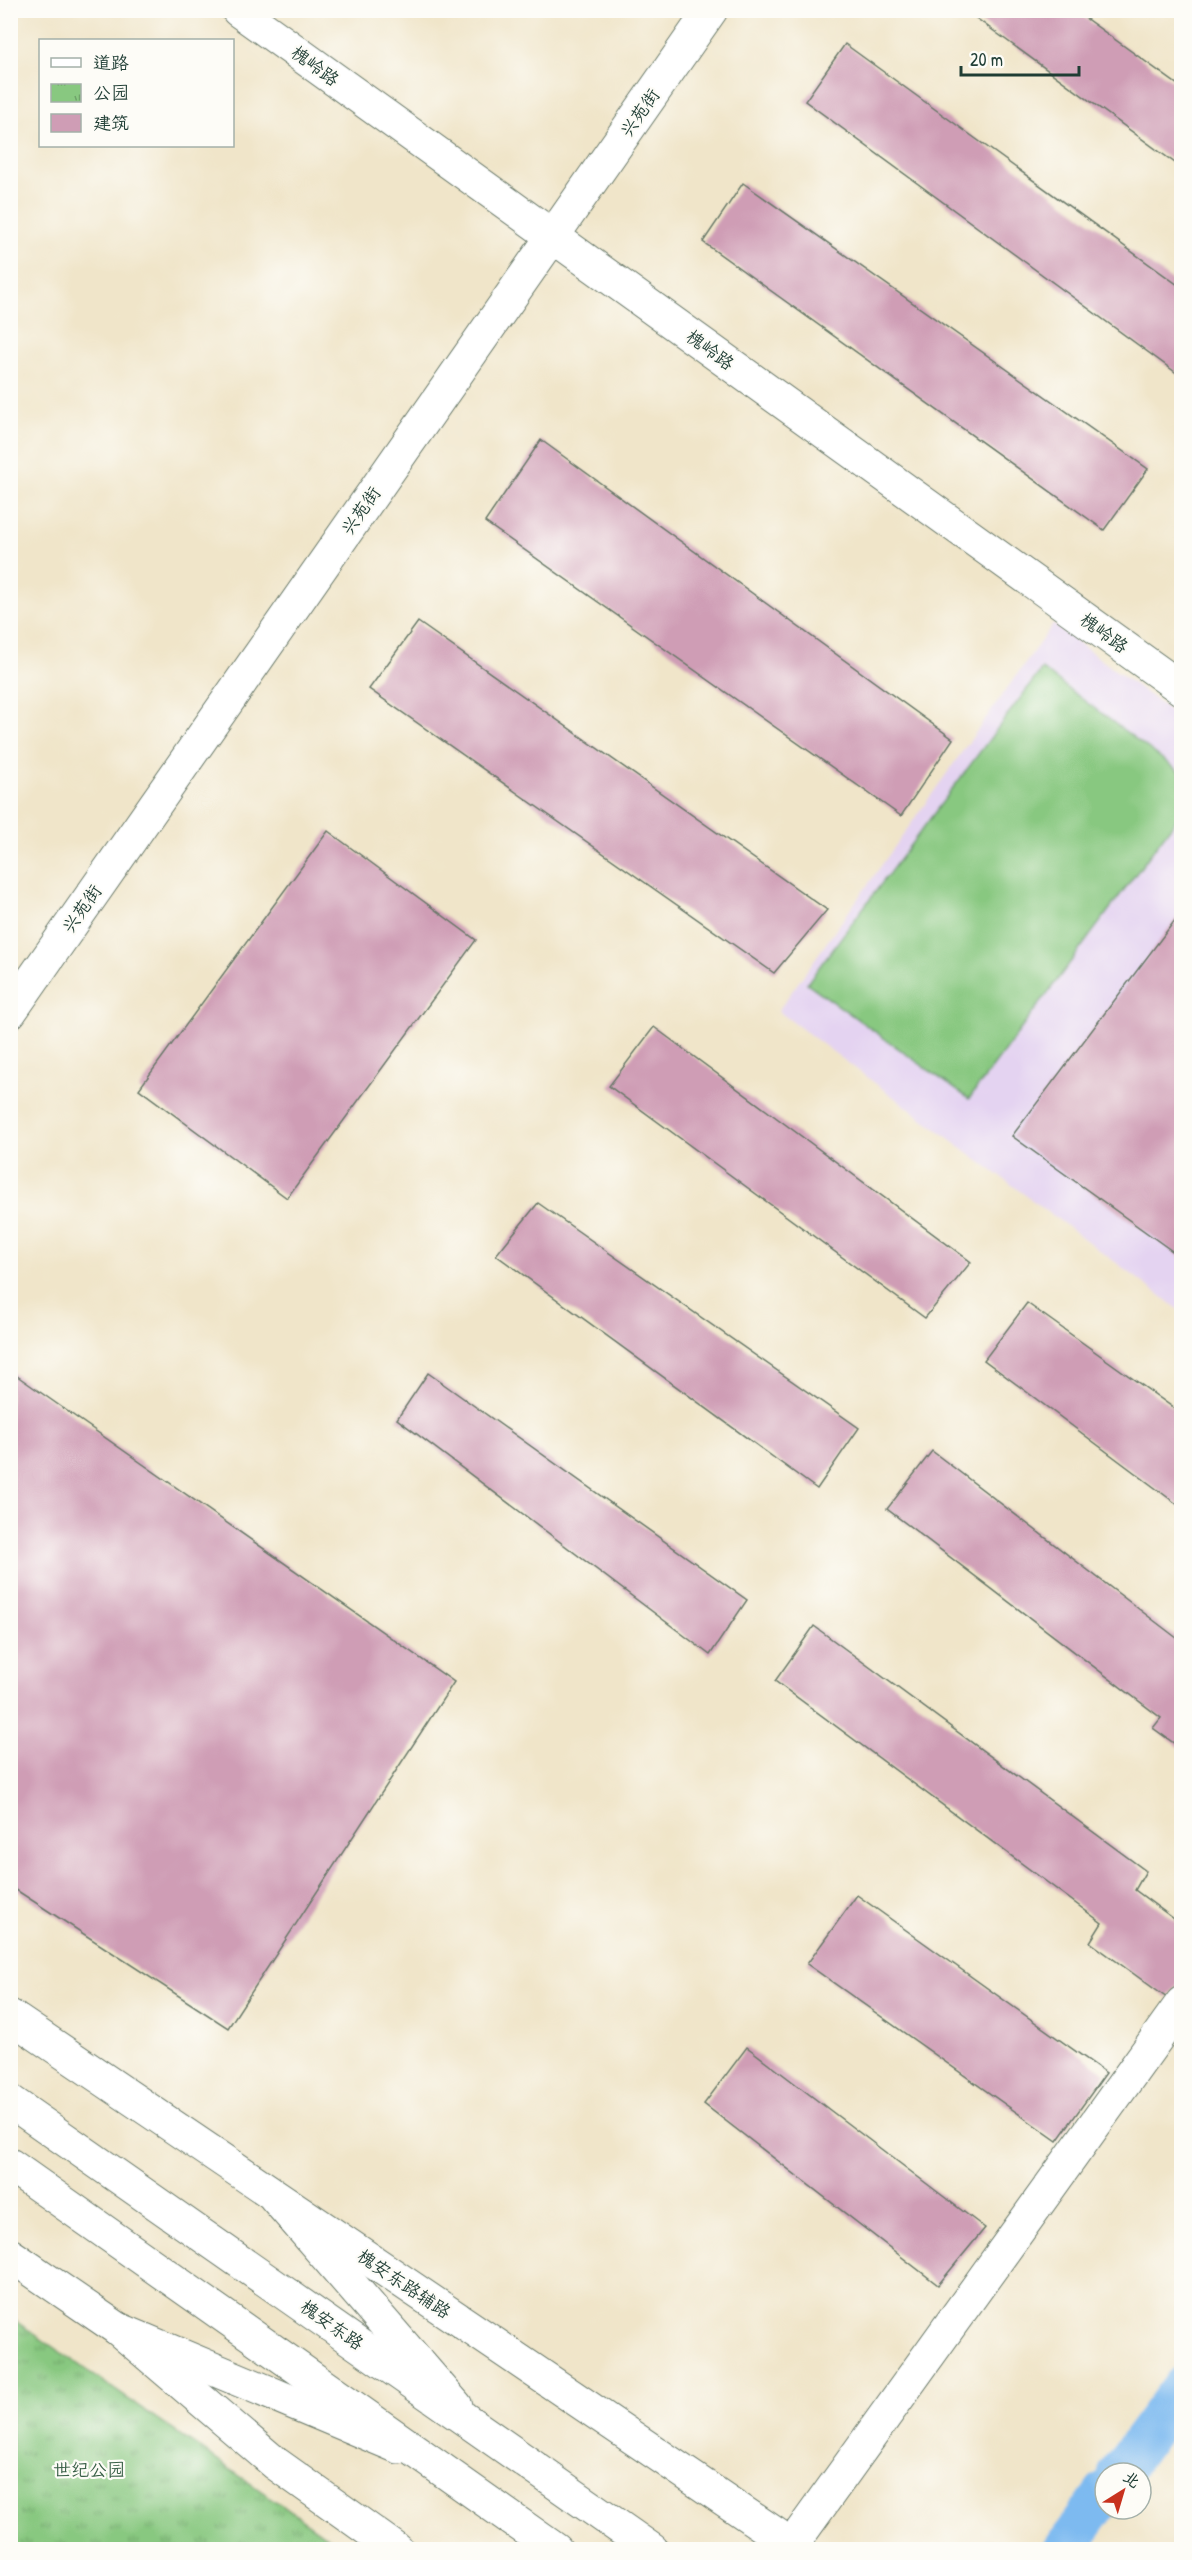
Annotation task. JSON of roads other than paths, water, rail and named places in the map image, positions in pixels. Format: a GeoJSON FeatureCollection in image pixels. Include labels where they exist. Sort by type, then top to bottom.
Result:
{"type":"FeatureCollection","features":[{"type":"Feature","properties":{"kind":"main road","name":"槐岭路"},"geometry":{"type":"LineString","coordinates":[[238,10],[1182,689]]}},
{"type":"Feature","properties":{"kind":"main road","name":"兴苑街"},"geometry":{"type":"LineString","coordinates":[[10,1012],[711,10]]}},
{"type":"Feature","properties":{"kind":"main road"},"geometry":{"type":"LineString","coordinates":[[796,2547],[1182,2003]]}},
{"type":"Feature","properties":{"kind":"main road","name":"槐安东路辅路"},"geometry":{"type":"LineString","coordinates":[[10,2016],[796,2547]]}},
{"type":"Feature","properties":{"kind":"main road","name":"槐安东路"},"geometry":{"type":"LineString","coordinates":[[10,2101],[652,2550]]}},
{"type":"Feature","properties":{"kind":"main road"},"geometry":{"type":"LineString","coordinates":[[10,2165],[556,2550]]}},
{"type":"Feature","properties":{"kind":"main road"},"geometry":{"type":"LineString","coordinates":[[275,2197],[467,2419]]}},
{"type":"Feature","properties":{"kind":"main road"},"geometry":{"type":"LineString","coordinates":[[10,2255],[118,2329],[274,2463],[397,2550]]}},
{"type":"Feature","properties":{"kind":"main road"},"geometry":{"type":"LineString","coordinates":[[118,2329],[432,2461]]}},
{"type":"Feature","properties":{"kind":"waterway"},"geometry":{"type":"LineString","coordinates":[[1128,2461],[1182,2388]]}},
{"type":"Feature","properties":{"kind":"waterway"},"geometry":{"type":"LineString","coordinates":[[1064,2550],[1093,2510]]}},
{"type":"Feature","properties":{"kind":"park label","name":"世纪公园"},"geometry":{"type":"Point","coordinates":[89,2470]}}]}
